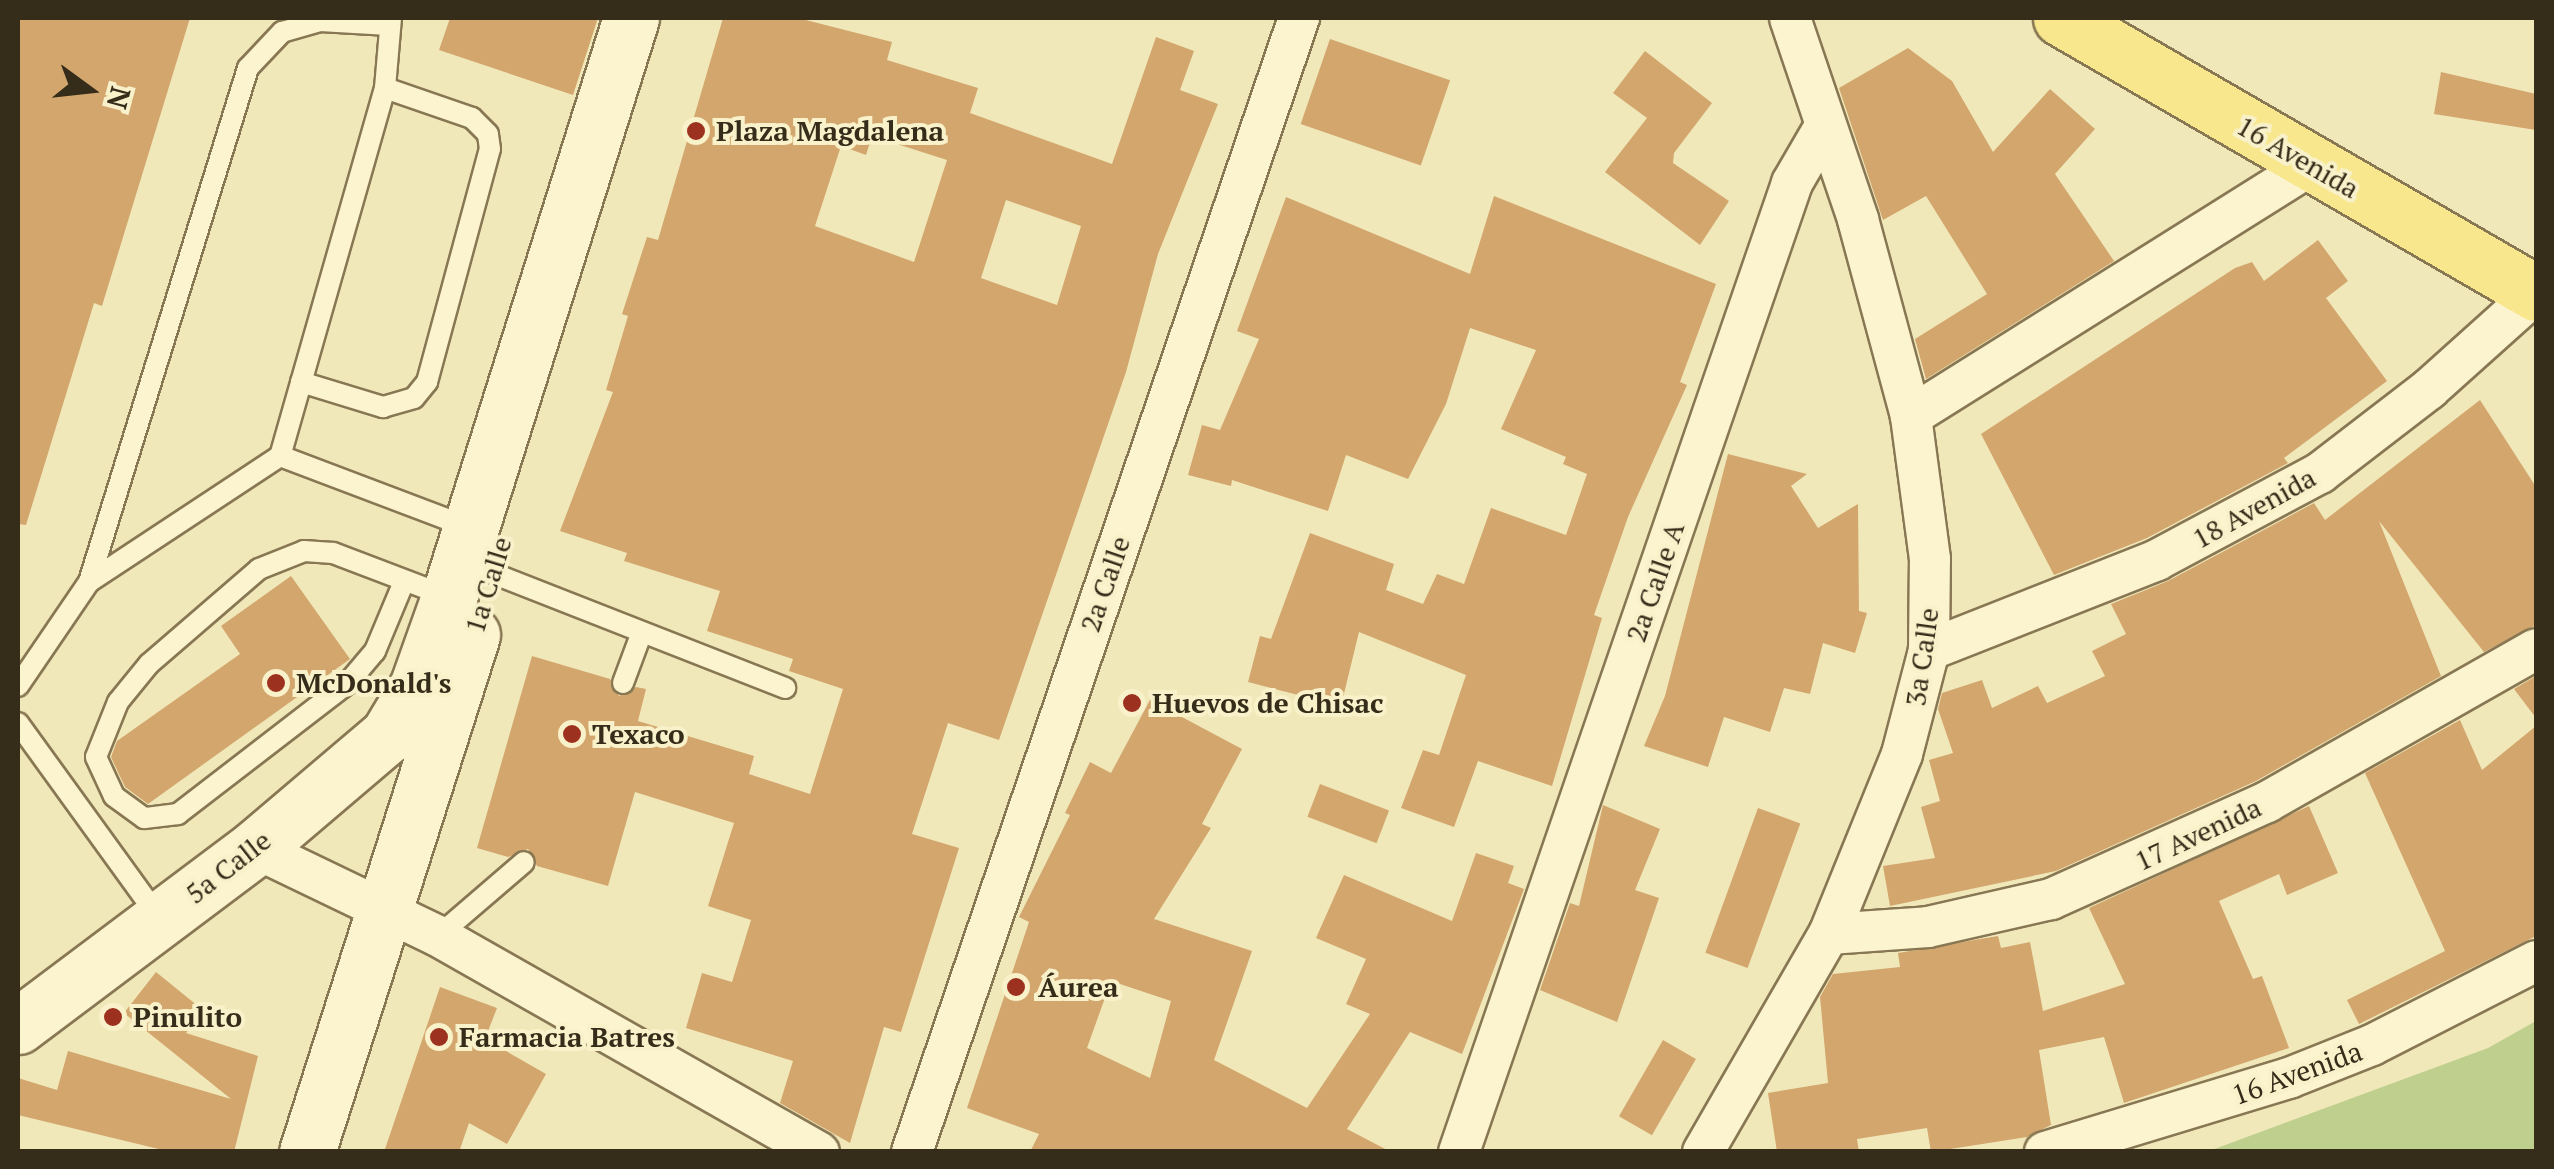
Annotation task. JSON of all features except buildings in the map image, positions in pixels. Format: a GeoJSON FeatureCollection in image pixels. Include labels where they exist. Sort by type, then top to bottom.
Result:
{"type":"FeatureCollection","features":[{"type":"Feature","properties":{"kind":"main road","name":"1a Calle"},"geometry":{"type":"LineString","coordinates":[[417,688],[631,18]]}},
{"type":"Feature","properties":{"kind":"main road","name":"1a Calle"},"geometry":{"type":"LineString","coordinates":[[307,1152],[385,909],[453,571],[665,18]]}},
{"type":"Feature","properties":{"kind":"main road","name":"16 Avenida"},"geometry":{"type":"LineString","coordinates":[[2067,19],[2310,166],[2536,293]]}},
{"type":"Feature","properties":{"kind":"main road","name":"5a Calle"},"geometry":{"type":"LineString","coordinates":[[18,1026],[255,848],[388,735],[417,688]]}},
{"type":"Feature","properties":{"kind":"street","name":"2a Calle"},"geometry":{"type":"LineString","coordinates":[[912,1152],[1298,18]]}},
{"type":"Feature","properties":{"kind":"street"},"geometry":{"type":"LineString","coordinates":[[1790,18],[1824,128]]}},
{"type":"Feature","properties":{"kind":"street","name":"3a Calle"},"geometry":{"type":"LineString","coordinates":[[1703,1152],[1829,934],[1896,770],[1928,650],[1930,558],[1911,416],[1858,219],[1824,128]]}},
{"type":"Feature","properties":{"kind":"street","name":"2a Calle A"},"geometry":{"type":"LineString","coordinates":[[1460,1152],[1792,183],[1824,128]]}},
{"type":"Feature","properties":{"kind":"street"},"geometry":{"type":"LineString","coordinates":[[1911,416],[2310,166]]}},
{"type":"Feature","properties":{"kind":"street","name":"18 Avenida"},"geometry":{"type":"LineString","coordinates":[[1928,650],[2157,560],[2320,474],[2430,389],[2536,293]]}},
{"type":"Feature","properties":{"kind":"street","name":"17 Avenida"},"geometry":{"type":"LineString","coordinates":[[1829,934],[1928,927],[2052,899],[2267,802],[2536,649]]}},
{"type":"Feature","properties":{"kind":"street"},"geometry":{"type":"LineString","coordinates":[[255,848],[438,936],[819,1152]]}},
{"type":"Feature","properties":{"kind":"street","name":"16 Avenida"},"geometry":{"type":"LineString","coordinates":[[2045,1152],[2154,1124],[2290,1078],[2372,1045],[2536,961]]}},
{"type":"Feature","properties":{"kind":"lane"},"geometry":{"type":"LineString","coordinates":[[18,686],[89,582],[248,68],[282,32],[320,21],[390,21],[385,88],[280,456],[89,582]]}},
{"type":"Feature","properties":{"kind":"lane"},"geometry":{"type":"LineString","coordinates":[[301,382],[393,407],[427,382],[490,149],[488,134],[472,118],[385,88]]}},
{"type":"Feature","properties":{"kind":"lane"},"geometry":{"type":"LineString","coordinates":[[280,456],[453,571]]}},
{"type":"Feature","properties":{"kind":"lane"},"geometry":{"type":"LineString","coordinates":[[453,571],[348,683],[178,814],[144,818],[114,796],[96,758],[118,702],[224,594],[279,558],[304,551],[453,571],[642,632],[785,688]]}},
{"type":"Feature","properties":{"kind":"lane"},"geometry":{"type":"LineString","coordinates":[[622,683],[642,632]]}},
{"type":"Feature","properties":{"kind":"lane"},"geometry":{"type":"LineString","coordinates":[[18,722],[160,918]]}},
{"type":"Feature","properties":{"kind":"lane"},"geometry":{"type":"LineString","coordinates":[[438,936],[499,890],[524,862]]}},
{"type":"Feature","properties":{"kind":"green space"},"geometry":{"type":"Polygon","coordinates":[[[2536,1021],[2536,1151],[2209,1151],[2488,1048],[2536,1021]]]}},
{"type":"Feature","properties":{"kind":"place","name":"Plaza Magdalena"},"geometry":{"type":"Point","coordinates":[696,131]}},
{"type":"Feature","properties":{"kind":"place","name":"McDonald's"},"geometry":{"type":"Point","coordinates":[276,683]}},
{"type":"Feature","properties":{"kind":"place","name":"Huevos de Chisac"},"geometry":{"type":"Point","coordinates":[1132,703]}},
{"type":"Feature","properties":{"kind":"place","name":"Texaco"},"geometry":{"type":"Point","coordinates":[572,734]}},
{"type":"Feature","properties":{"kind":"place","name":"Áurea"},"geometry":{"type":"Point","coordinates":[1016,987]}},
{"type":"Feature","properties":{"kind":"place","name":"Pinulito"},"geometry":{"type":"Point","coordinates":[113,1017]}},
{"type":"Feature","properties":{"kind":"place","name":"Farmacia Batres"},"geometry":{"type":"Point","coordinates":[439,1037]}}]}
